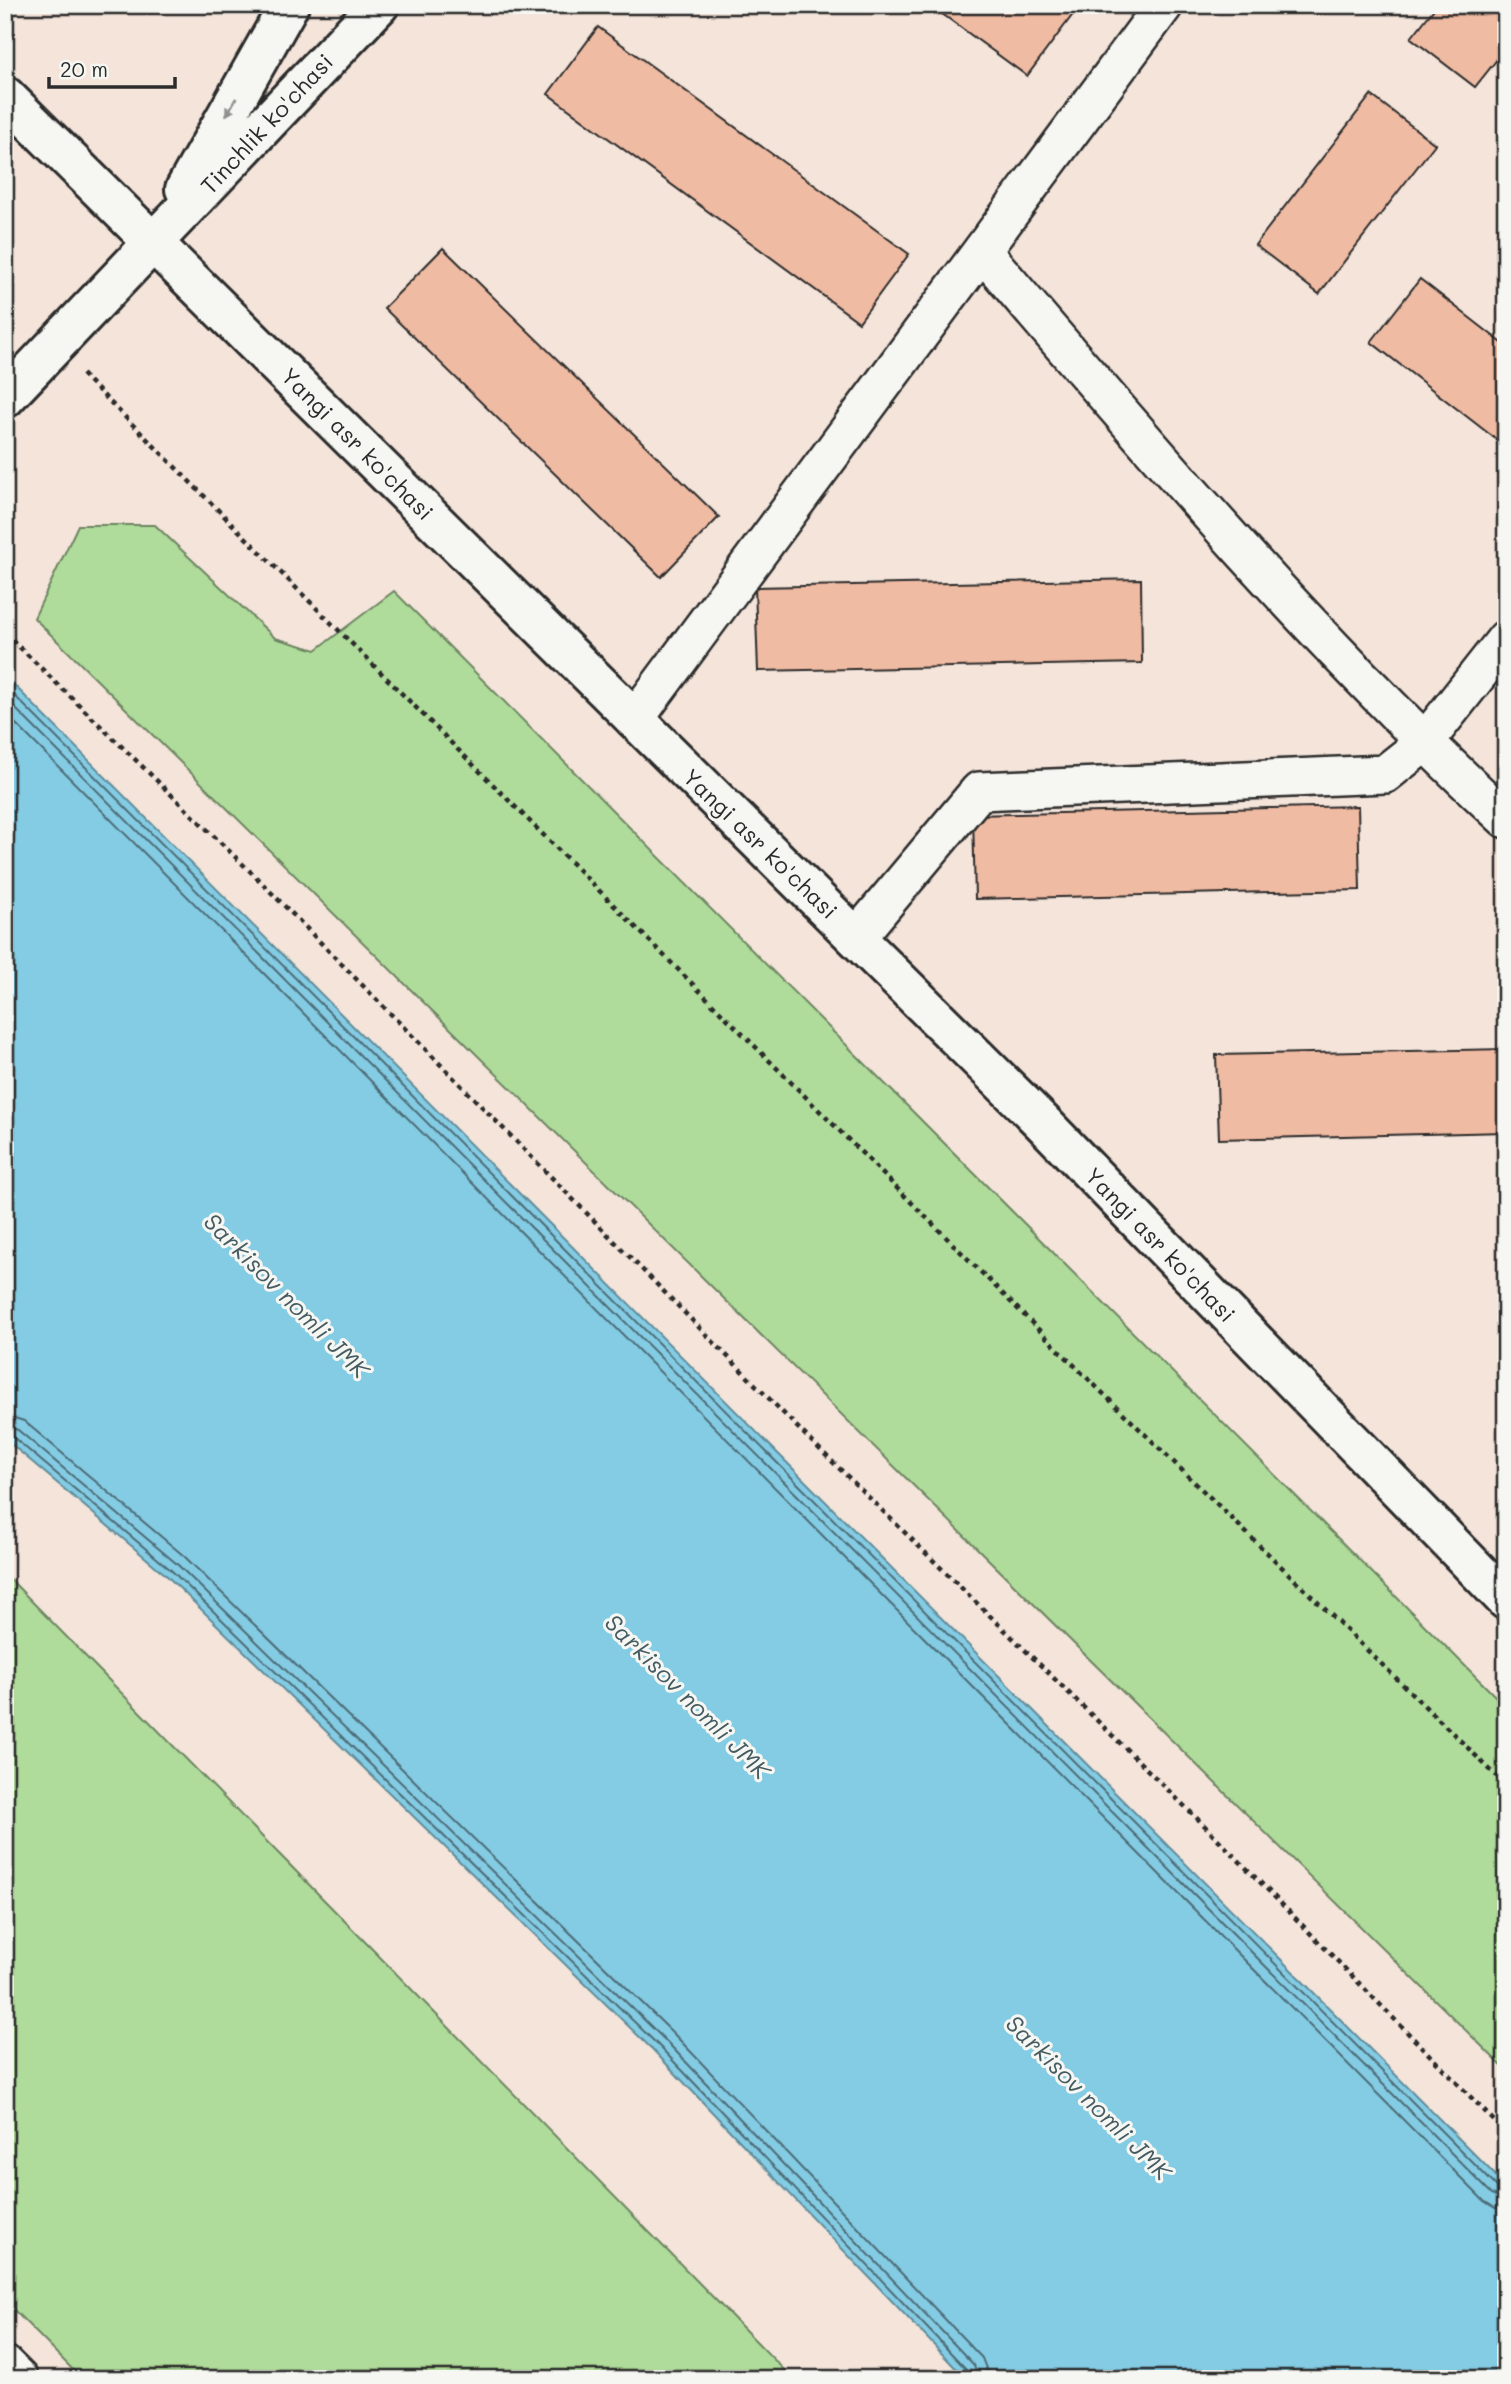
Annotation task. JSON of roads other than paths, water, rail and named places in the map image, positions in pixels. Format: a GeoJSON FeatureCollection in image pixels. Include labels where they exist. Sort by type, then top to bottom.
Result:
{"type":"FeatureCollection","features":[{"type":"Feature","properties":{"kind":"street","name":"Tinchlik ko'chasi"},"geometry":{"type":"LineString","coordinates":[[155,242],[289,5]]}},
{"type":"Feature","properties":{"kind":"street","name":"Tinchlik ko'chasi"},"geometry":{"type":"LineString","coordinates":[[5,398],[379,5]]}},
{"type":"Feature","properties":{"kind":"street"},"geometry":{"type":"LineString","coordinates":[[634,720],[1164,5]]}},
{"type":"Feature","properties":{"kind":"street","name":"Yangi asr ko'chasi"},"geometry":{"type":"LineString","coordinates":[[5,96],[1061,1142],[1506,1600]]}},
{"type":"Feature","properties":{"kind":"street"},"geometry":{"type":"LineString","coordinates":[[982,251],[1179,482],[1424,743],[1506,819]]}},
{"type":"Feature","properties":{"kind":"street"},"geometry":{"type":"LineString","coordinates":[[856,938],[979,791],[1385,774],[1424,743],[1506,639]]}},
{"type":"Feature","properties":{"kind":"street"},"geometry":{"type":"LineString","coordinates":[[5,2365],[19,2379]]}},
{"type":"Feature","properties":{"kind":"water","name":"Sarkisov nomli JMK"},"geometry":{"type":"Polygon","coordinates":[[[5,676],[1506,2186],[1506,2379],[966,2379],[655,2052],[166,1575],[5,1439],[5,676]]]}}]}
